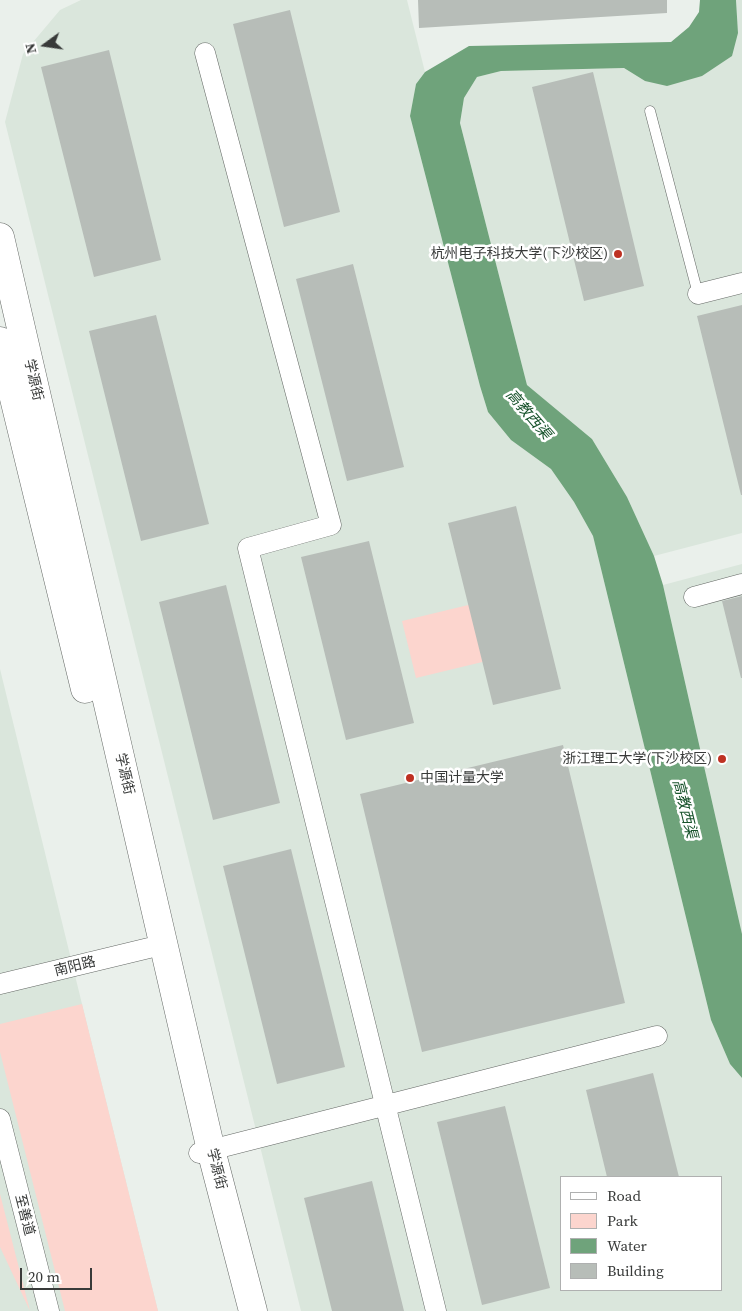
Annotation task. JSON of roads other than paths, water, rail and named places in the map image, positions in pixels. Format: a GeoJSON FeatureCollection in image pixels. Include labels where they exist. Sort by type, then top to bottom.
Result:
{"type":"FeatureCollection","features":[{"type":"Feature","properties":{"kind":"main road","name":"学源街"},"geometry":{"type":"LineString","coordinates":[[0,237],[205,1151],[236,1311]]}},
{"type":"Feature","properties":{"kind":"main road","name":"学源街"},"geometry":{"type":"LineString","coordinates":[[0,341],[149,948],[205,1151],[253,1311]]}},
{"type":"Feature","properties":{"kind":"street"},"geometry":{"type":"LineString","coordinates":[[205,53],[331,525],[248,548],[436,1311]]}},
{"type":"Feature","properties":{"kind":"street"},"geometry":{"type":"LineString","coordinates":[[698,294],[742,283]]}},
{"type":"Feature","properties":{"kind":"street"},"geometry":{"type":"LineString","coordinates":[[694,596],[742,584]]}},
{"type":"Feature","properties":{"kind":"street","name":"南阳路"},"geometry":{"type":"LineString","coordinates":[[0,984],[149,948]]}},
{"type":"Feature","properties":{"kind":"street"},"geometry":{"type":"LineString","coordinates":[[205,1151],[657,1036]]}},
{"type":"Feature","properties":{"kind":"street","name":"至善道"},"geometry":{"type":"LineString","coordinates":[[0,1119],[49,1311]]}},
{"type":"Feature","properties":{"kind":"lane"},"geometry":{"type":"LineString","coordinates":[[650,110],[698,294]]}},
{"type":"Feature","properties":{"kind":"water","name":"高教西渠"},"geometry":{"type":"Polygon","coordinates":[[[700,0],[736,0],[738,33],[732,56],[702,76],[667,86],[645,81],[624,68],[501,71],[477,77],[464,98],[460,123],[527,385],[592,439],[627,497],[654,556],[663,585],[742,934],[742,1078],[730,1064],[711,1020],[593,536],[574,502],[551,469],[511,440],[488,412],[410,116],[416,84],[425,72],[469,46],[671,42],[689,27],[699,12],[700,0]]]}},
{"type":"Feature","properties":{"kind":"place","name":"杭州电子科技大学(下沙校区)"},"geometry":{"type":"Point","coordinates":[618,254]}},
{"type":"Feature","properties":{"kind":"place","name":"浙江理工大学(下沙校区)"},"geometry":{"type":"Point","coordinates":[722,759]}},
{"type":"Feature","properties":{"kind":"place","name":"中国计量大学"},"geometry":{"type":"Point","coordinates":[410,778]}}]}
